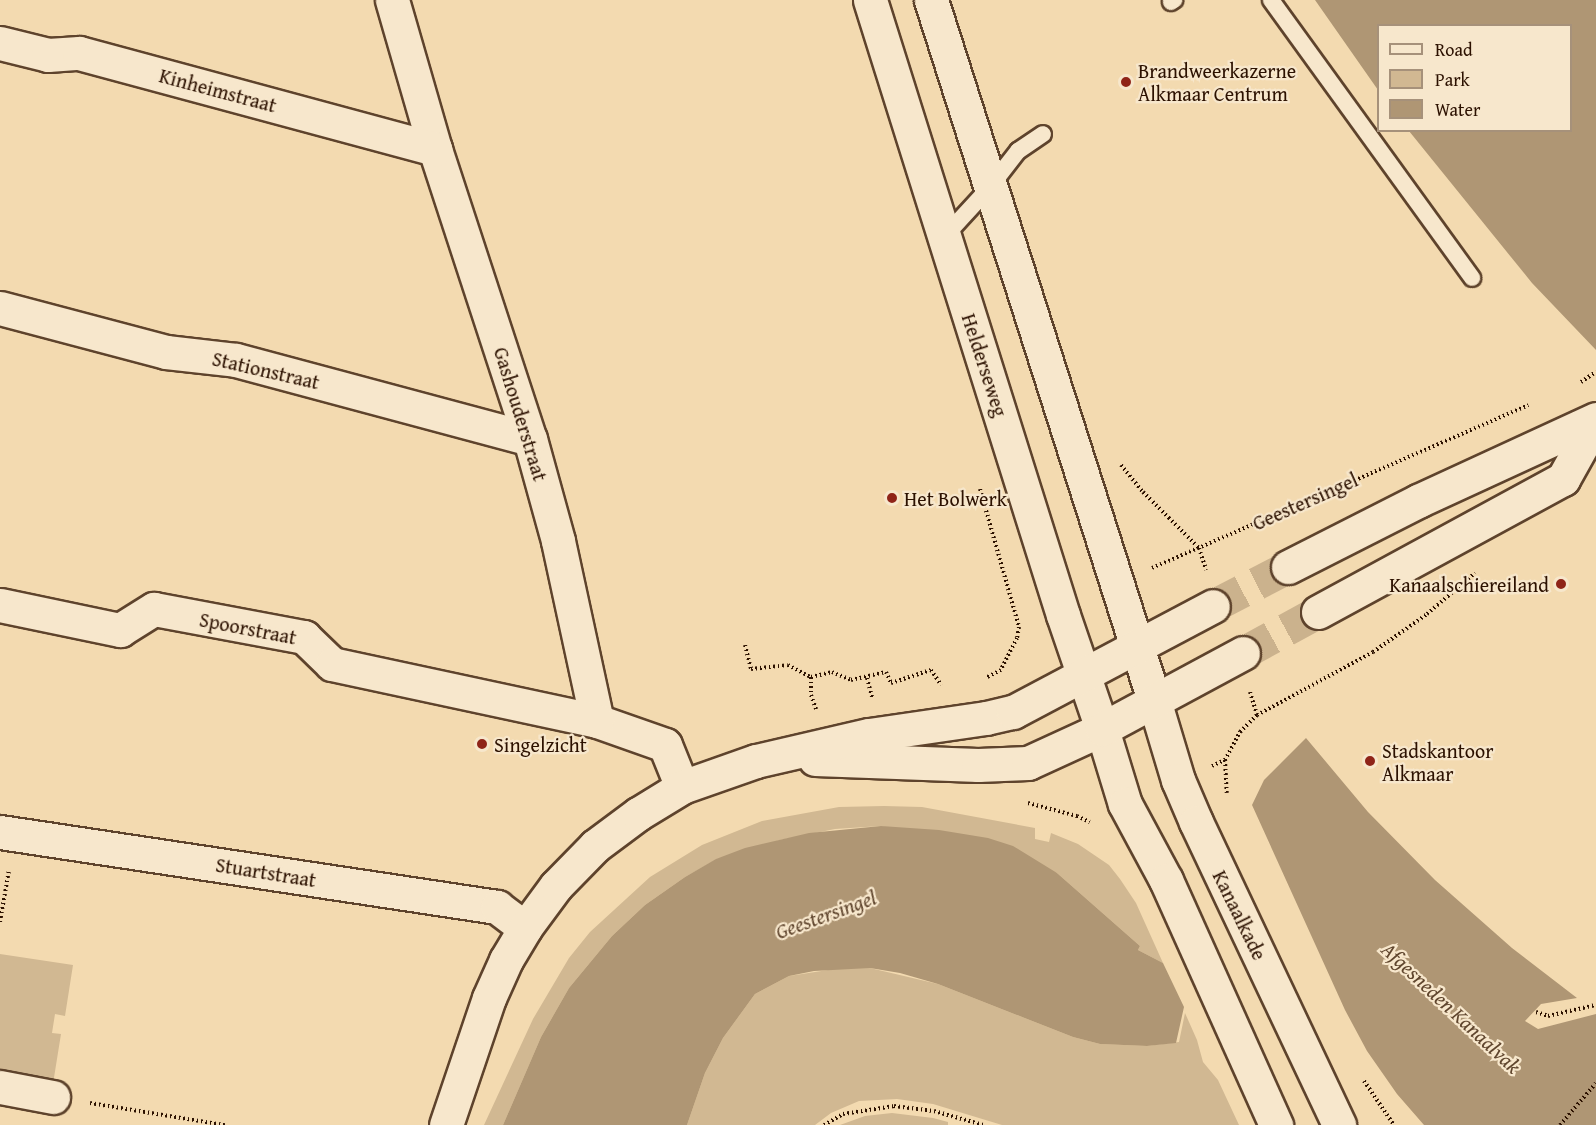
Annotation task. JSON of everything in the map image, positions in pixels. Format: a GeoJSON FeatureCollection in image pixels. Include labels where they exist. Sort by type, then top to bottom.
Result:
{"type":"FeatureCollection","features":[{"type":"Feature","properties":{"kind":"street","name":"Gashouderstraat"},"geometry":{"type":"LineString","coordinates":[[392,0],[435,149],[530,439],[558,541],[597,721]]}},
{"type":"Feature","properties":{"kind":"street","name":"Helderseweg"},"geometry":{"type":"LineString","coordinates":[[870,0],[1102,729]]}},
{"type":"Feature","properties":{"kind":"street"},"geometry":{"type":"LineString","coordinates":[[931,0],[1154,700]]}},
{"type":"Feature","properties":{"kind":"street","name":"Kinheimstraat"},"geometry":{"type":"LineString","coordinates":[[0,43],[48,55],[78,53],[435,149]]}},
{"type":"Feature","properties":{"kind":"street","name":"Stationstraat"},"geometry":{"type":"LineString","coordinates":[[0,308],[166,352],[236,360],[530,439]]}},
{"type":"Feature","properties":{"kind":"street"},"geometry":{"type":"LineString","coordinates":[[1288,567],[1418,501],[1596,420]]}},
{"type":"Feature","properties":{"kind":"street"},"geometry":{"type":"LineString","coordinates":[[1318,612],[1563,479],[1596,420]]}},
{"type":"Feature","properties":{"kind":"street"},"geometry":{"type":"LineString","coordinates":[[446,1125],[489,998],[506,960],[525,928],[556,886],[595,846],[638,814],[682,787],[726,770],[869,735],[1013,712],[1135,646],[1211,594]]}},
{"type":"Feature","properties":{"kind":"street","name":"Spoorstraat"},"geometry":{"type":"LineString","coordinates":[[0,605],[120,630],[154,609],[304,637],[332,664],[597,721]]}},
{"type":"Feature","properties":{"kind":"street"},"geometry":{"type":"LineString","coordinates":[[774,758],[978,765],[1028,763],[1102,729],[1240,654]]}},
{"type":"Feature","properties":{"kind":"street","name":"Kanaalkade"},"geometry":{"type":"LineString","coordinates":[[1154,700],[1178,780],[1323,1097],[1339,1125]]}},
{"type":"Feature","properties":{"kind":"street"},"geometry":{"type":"LineString","coordinates":[[597,721],[664,745],[682,787]]}},
{"type":"Feature","properties":{"kind":"street"},"geometry":{"type":"LineString","coordinates":[[1102,729],[1125,804],[1166,880],[1275,1125]]}},
{"type":"Feature","properties":{"kind":"street","name":"Stuartstraat"},"geometry":{"type":"LineString","coordinates":[[8,833],[497,907],[525,928]]}},
{"type":"Feature","properties":{"kind":"street"},"geometry":{"type":"LineString","coordinates":[[0,1087],[53,1097]]}},
{"type":"Feature","properties":{"kind":"lane"},"geometry":{"type":"LineString","coordinates":[[1270,0],[1472,278]]}},
{"type":"Feature","properties":{"kind":"lane"},"geometry":{"type":"LineString","coordinates":[[945,236],[990,187],[1018,151],[1043,134]]}},
{"type":"Feature","properties":{"kind":"path"},"geometry":{"type":"LineString","coordinates":[[1573,387],[1596,372]]}},
{"type":"Feature","properties":{"kind":"path","name":"Geestersingel"},"geometry":{"type":"LineString","coordinates":[[1116,586],[1167,560],[1533,403]]}},
{"type":"Feature","properties":{"kind":"path"},"geometry":{"type":"LineString","coordinates":[[1115,459],[1143,492],[1199,548],[1211,594]]}},
{"type":"Feature","properties":{"kind":"path"},"geometry":{"type":"LineString","coordinates":[[1232,803],[1227,792],[1225,760],[1240,732],[1257,715],[1373,652],[1427,614],[1481,567]]}},
{"type":"Feature","properties":{"kind":"path"},"geometry":{"type":"LineString","coordinates":[[1017,638],[1064,615]]}},
{"type":"Feature","properties":{"kind":"path"},"geometry":{"type":"LineString","coordinates":[[745,645],[751,669],[788,665],[811,677],[832,672],[851,680],[886,672],[891,683],[931,670],[947,693]]}},
{"type":"Feature","properties":{"kind":"path"},"geometry":{"type":"LineString","coordinates":[[1240,654],[1257,715]]}},
{"type":"Feature","properties":{"kind":"path"},"geometry":{"type":"LineString","coordinates":[[811,677],[811,695]]}},
{"type":"Feature","properties":{"kind":"path"},"geometry":{"type":"LineString","coordinates":[[867,678],[871,693]]}},
{"type":"Feature","properties":{"kind":"path"},"geometry":{"type":"LineString","coordinates":[[1040,805],[1087,820]]}},
{"type":"Feature","properties":{"kind":"path"},"geometry":{"type":"LineString","coordinates":[[0,922],[8,833]]}},
{"type":"Feature","properties":{"kind":"path"},"geometry":{"type":"LineString","coordinates":[[1536,1012],[1548,1016],[1596,1005]]}},
{"type":"Feature","properties":{"kind":"path"},"geometry":{"type":"LineString","coordinates":[[1560,1125],[1596,1083]]}},
{"type":"Feature","properties":{"kind":"path"},"geometry":{"type":"LineString","coordinates":[[53,1097],[225,1125]]}},
{"type":"Feature","properties":{"kind":"path"},"geometry":{"type":"LineString","coordinates":[[824,1125],[843,1114],[894,1106],[934,1111],[983,1125]]}},
{"type":"Feature","properties":{"kind":"green space"},"geometry":{"type":"Polygon","coordinates":[[[839,807],[922,807],[1035,828],[1035,839],[1049,842],[1051,833],[1078,844],[1109,865],[1120,879],[1136,903],[1163,963],[1138,950],[1140,946],[1057,873],[881,826],[835,829],[780,840],[717,859],[685,877],[645,905],[612,936],[569,988],[541,1037],[503,1125],[484,1125],[533,1019],[569,958],[590,932],[650,877],[702,845],[762,821],[839,807]]]}},
{"type":"Feature","properties":{"kind":"green space"},"geometry":{"type":"Polygon","coordinates":[[[0,954],[73,965],[65,1016],[55,1014],[52,1033],[61,1034],[52,1090],[0,1081],[0,954]]]}},
{"type":"Feature","properties":{"kind":"green space"},"geometry":{"type":"Polygon","coordinates":[[[841,968],[870,968],[938,984],[1073,1037],[1100,1044],[1147,1046],[1179,1042],[1185,1013],[1197,1040],[1203,1062],[1218,1080],[1239,1125],[1002,1125],[933,1104],[897,1099],[859,1101],[831,1113],[815,1125],[687,1125],[705,1073],[723,1038],[755,994],[789,976],[841,968]]]}},
{"type":"Feature","properties":{"kind":"green space"},"geometry":{"type":"Polygon","coordinates":[[[892,1113],[933,1118],[948,1122],[948,1125],[840,1125],[865,1116],[892,1113]]]}},
{"type":"Feature","properties":{"kind":"water"},"geometry":{"type":"Polygon","coordinates":[[[1315,0],[1596,0],[1596,350],[1532,283],[1410,132],[1572,132],[1572,24],[1377,24],[1377,89],[1315,0]]]}},
{"type":"Feature","properties":{"kind":"water","name":"Afgesneden Kanaalvak"},"geometry":{"type":"Polygon","coordinates":[[[1306,738],[1368,812],[1435,880],[1512,948],[1577,998],[1541,1004],[1525,1021],[1538,1029],[1596,1014],[1596,1125],[1424,1125],[1397,1094],[1367,1051],[1345,1010],[1252,805],[1264,780],[1306,738]]]}},
{"type":"Feature","properties":{"kind":"water"},"geometry":{"type":"Polygon","coordinates":[[[881,826],[939,830],[988,838],[1013,846],[1057,873],[1140,946],[1138,950],[1163,963],[1184,1007],[1176,1043],[1147,1046],[1100,1044],[1073,1037],[938,984],[900,973],[870,968],[814,971],[789,976],[755,994],[723,1038],[705,1073],[687,1125],[503,1125],[541,1037],[569,988],[612,936],[645,905],[716,859],[745,848],[809,833],[881,826]]]}},
{"type":"Feature","properties":{"kind":"tunnel"},"geometry":{"type":"LineString","coordinates":[[1213,606],[1288,567]]}},
{"type":"Feature","properties":{"kind":"tunnel"},"geometry":{"type":"LineString","coordinates":[[1243,653],[1318,612]]}},
{"type":"Feature","properties":{"kind":"place","name":"Brandweerkazerne Alkmaar Centrum"},"geometry":{"type":"Point","coordinates":[1126,82]}},
{"type":"Feature","properties":{"kind":"place","name":"Het Bolwerk"},"geometry":{"type":"Point","coordinates":[892,498]}},
{"type":"Feature","properties":{"kind":"place","name":"Kanaalschiereiland"},"geometry":{"type":"Point","coordinates":[1561,584]}},
{"type":"Feature","properties":{"kind":"place","name":"Singelzicht"},"geometry":{"type":"Point","coordinates":[482,744]}},
{"type":"Feature","properties":{"kind":"place","name":"Stadskantoor Alkmaar"},"geometry":{"type":"Point","coordinates":[1370,761]}}]}
